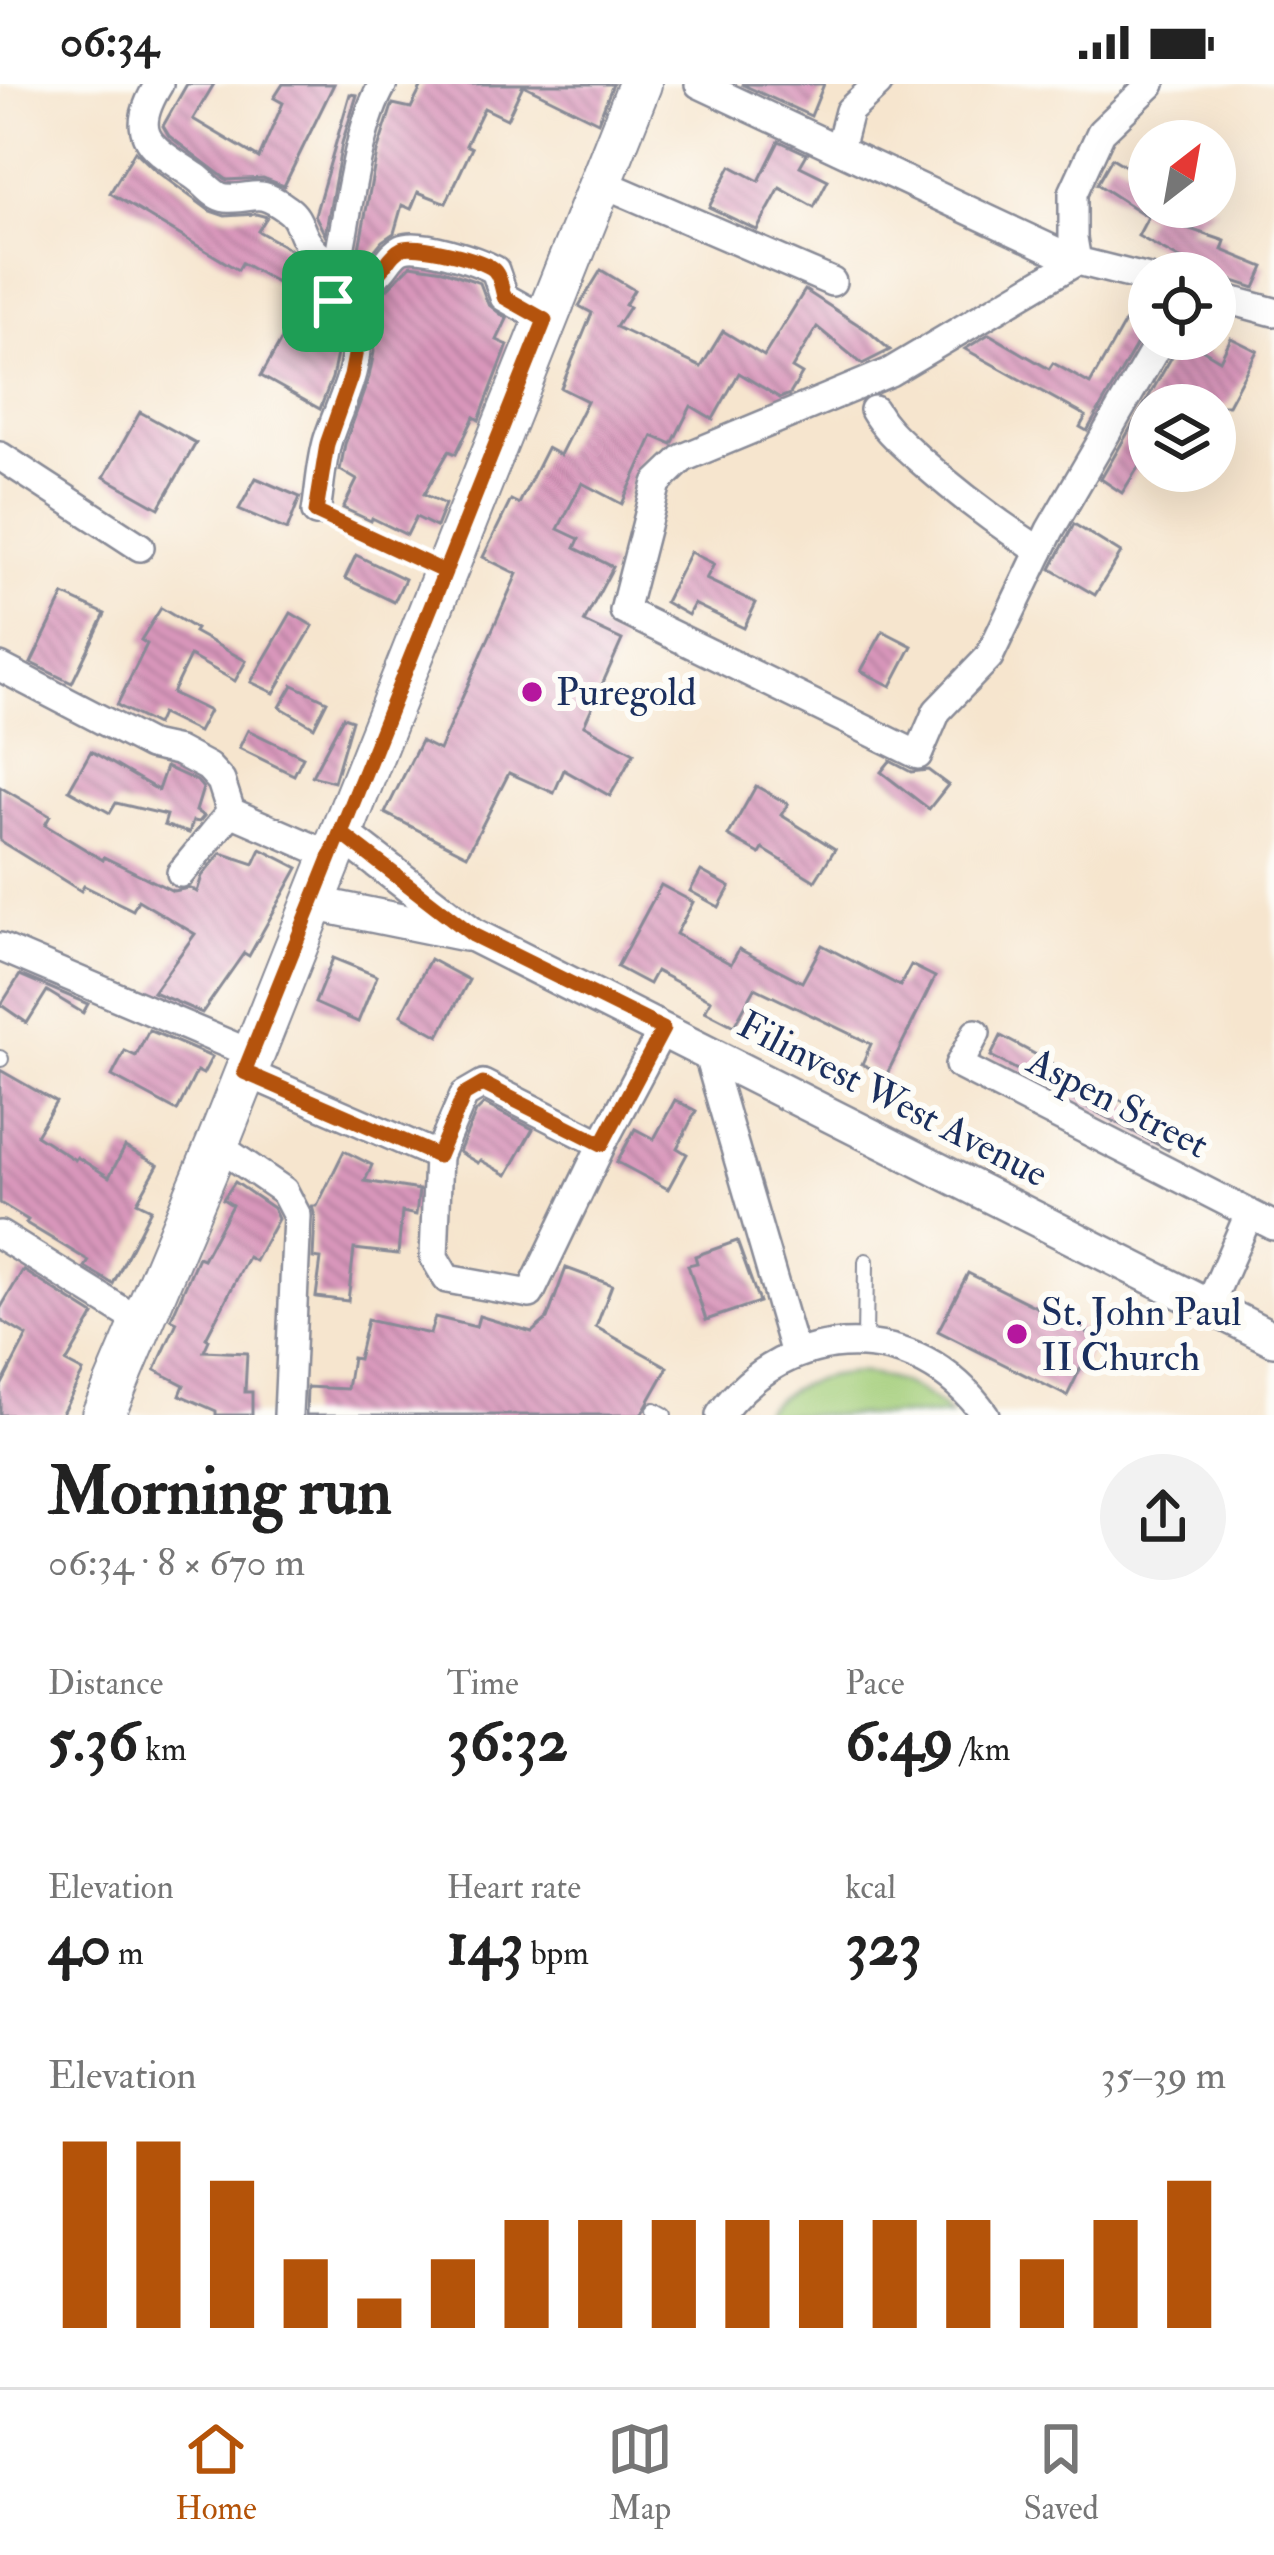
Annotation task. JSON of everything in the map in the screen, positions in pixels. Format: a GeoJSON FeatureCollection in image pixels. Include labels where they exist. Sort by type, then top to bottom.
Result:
{"type":"FeatureCollection","features":[{"type":"Feature","properties":{"kind":"main road"},"geometry":{"type":"LineString","coordinates":[[103,1415],[217,1144],[640,84]]}},
{"type":"Feature","properties":{"kind":"street"},"geometry":{"type":"LineString","coordinates":[[160,84],[142,120],[145,134],[162,154],[224,198],[259,193],[298,218],[314,253],[338,266],[375,276],[396,250],[410,245],[480,262],[495,270],[504,297],[545,320]]}},
{"type":"Feature","properties":{"kind":"street"},"geometry":{"type":"LineString","coordinates":[[316,512],[327,444],[356,350],[356,332],[330,293],[331,281],[363,137],[382,84]]}},
{"type":"Feature","properties":{"kind":"street"},"geometry":{"type":"LineString","coordinates":[[699,84],[1077,262],[1128,274]]}},
{"type":"Feature","properties":{"kind":"street"},"geometry":{"type":"LineString","coordinates":[[839,149],[849,111],[878,84]]}},
{"type":"Feature","properties":{"kind":"street"},"geometry":{"type":"LineString","coordinates":[[1077,262],[1073,193],[1101,132],[1144,87]]}},
{"type":"Feature","properties":{"kind":"street"},"geometry":{"type":"LineString","coordinates":[[600,182],[832,282]]}},
{"type":"Feature","properties":{"kind":"street"},"geometry":{"type":"LineString","coordinates":[[1077,262],[890,372],[682,458],[657,483],[624,611],[917,755],[937,711],[989,657],[1040,551],[1149,360]]}},
{"type":"Feature","properties":{"kind":"street"},"geometry":{"type":"LineString","coordinates":[[1236,302],[1274,312]]}},
{"type":"Feature","properties":{"kind":"street"},"geometry":{"type":"LineString","coordinates":[[874,410],[887,431],[934,473],[1040,551]]}},
{"type":"Feature","properties":{"kind":"street"},"geometry":{"type":"LineString","coordinates":[[0,456],[140,547]]}},
{"type":"Feature","properties":{"kind":"street"},"geometry":{"type":"LineString","coordinates":[[0,668],[150,745],[178,751],[208,767],[221,781],[231,812]]}},
{"type":"Feature","properties":{"kind":"street"},"geometry":{"type":"LineString","coordinates":[[231,812],[336,844]]}},
{"type":"Feature","properties":{"kind":"street"},"geometry":{"type":"LineString","coordinates":[[181,873],[231,812]]}},
{"type":"Feature","properties":{"kind":"street","name":"Filinvest West Avenue"},"geometry":{"type":"LineString","coordinates":[[336,844],[473,935],[1274,1339]]}},
{"type":"Feature","properties":{"kind":"street","name":"Filinvest West Avenue"},"geometry":{"type":"LineString","coordinates":[[312,903],[473,935]]}},
{"type":"Feature","properties":{"kind":"street"},"geometry":{"type":"LineString","coordinates":[[0,947],[438,1156]]}},
{"type":"Feature","properties":{"kind":"street"},"geometry":{"type":"LineString","coordinates":[[602,1144],[483,1084],[464,1095],[438,1156],[434,1257],[447,1279],[530,1294],[663,1029]]}},
{"type":"Feature","properties":{"kind":"street","name":"Aspen Street"},"geometry":{"type":"LineString","coordinates":[[976,1033],[959,1065],[1262,1220]]}},
{"type":"Feature","properties":{"kind":"street"},"geometry":{"type":"LineString","coordinates":[[707,1052],[795,1354]]}},
{"type":"Feature","properties":{"kind":"street"},"geometry":{"type":"LineString","coordinates":[[217,1144],[284,1191],[297,1216],[288,1415]]}},
{"type":"Feature","properties":{"kind":"street"},"geometry":{"type":"LineString","coordinates":[[1209,1306],[1262,1220]]}},
{"type":"Feature","properties":{"kind":"street"},"geometry":{"type":"LineString","coordinates":[[0,1235],[142,1323]]}},
{"type":"Feature","properties":{"kind":"street"},"geometry":{"type":"LineString","coordinates":[[720,1415],[746,1384],[777,1362],[829,1345],[865,1344],[927,1362],[962,1388],[985,1415]]}},
{"type":"Feature","properties":{"kind":"lane"},"geometry":{"type":"LineString","coordinates":[[316,512],[445,572]]}},
{"type":"Feature","properties":{"kind":"lane"},"geometry":{"type":"LineString","coordinates":[[865,1344],[866,1261]]}},
{"type":"Feature","properties":{"kind":"green space"},"geometry":{"type":"Polygon","coordinates":[[[860,1373],[908,1386],[950,1415],[759,1415],[805,1384],[860,1373]]]}},
{"type":"Feature","properties":{"kind":"building"},"geometry":{"type":"Polygon","coordinates":[[[187,84],[214,84],[193,119],[259,158],[283,103],[274,98],[283,84],[334,84],[284,186],[263,178],[227,180],[169,136],[163,126],[187,84]]]}},
{"type":"Feature","properties":{"kind":"building"},"geometry":{"type":"Polygon","coordinates":[[[423,84],[613,84],[598,122],[523,85],[507,119],[484,108],[466,145],[472,148],[446,203],[418,192],[411,209],[402,205],[394,233],[369,257],[358,254],[377,152],[391,109],[393,104],[411,108],[423,84]]]}},
{"type":"Feature","properties":{"kind":"building"},"geometry":{"type":"Polygon","coordinates":[[[741,84],[824,84],[811,116],[741,84]]]}},
{"type":"Feature","properties":{"kind":"building"},"geometry":{"type":"Polygon","coordinates":[[[350,94],[357,95],[342,143],[325,235],[315,215],[350,94]]]}},
{"type":"Feature","properties":{"kind":"building"},"geometry":{"type":"Polygon","coordinates":[[[779,141],[807,154],[800,166],[828,180],[814,207],[780,188],[757,230],[709,207],[731,166],[759,181],[779,141]]]}},
{"type":"Feature","properties":{"kind":"building"},"geometry":{"type":"Polygon","coordinates":[[[135,151],[210,211],[267,217],[258,231],[291,250],[315,275],[315,300],[336,334],[338,349],[320,409],[261,376],[283,337],[291,341],[312,302],[242,263],[238,270],[110,193],[135,151]]]}},
{"type":"Feature","properties":{"kind":"building"},"geometry":{"type":"Polygon","coordinates":[[[1112,158],[1128,168],[1128,204],[1097,184],[1112,158]]]}},
{"type":"Feature","properties":{"kind":"building"},"geometry":{"type":"Polygon","coordinates":[[[1142,228],[1187,228],[1225,241],[1222,250],[1227,252],[1167,252],[1138,236],[1142,228]]]}},
{"type":"Feature","properties":{"kind":"building"},"geometry":{"type":"Polygon","coordinates":[[[1236,256],[1264,267],[1255,288],[1236,282],[1236,256]]]}},
{"type":"Feature","properties":{"kind":"building"},"geometry":{"type":"Polygon","coordinates":[[[411,265],[480,283],[488,304],[507,319],[497,340],[508,345],[479,420],[474,417],[456,454],[449,451],[424,494],[445,504],[436,527],[416,517],[407,535],[343,508],[357,480],[340,470],[374,352],[369,320],[350,289],[369,294],[385,291],[411,265]]]}},
{"type":"Feature","properties":{"kind":"building"},"geometry":{"type":"Polygon","coordinates":[[[601,270],[634,290],[616,327],[701,367],[723,331],[764,356],[805,290],[890,350],[862,364],[817,327],[792,368],[802,374],[790,394],[780,398],[739,373],[713,419],[691,406],[672,444],[653,436],[622,504],[582,483],[558,529],[579,539],[575,548],[613,567],[584,622],[622,640],[584,725],[634,753],[610,796],[564,770],[554,793],[509,773],[467,855],[385,813],[421,741],[439,750],[517,574],[483,557],[511,500],[519,504],[547,448],[560,455],[587,401],[561,388],[592,313],[579,306],[601,270]]]}},
{"type":"Feature","properties":{"kind":"building"},"geometry":{"type":"Polygon","coordinates":[[[1128,317],[1128,360],[1087,431],[1080,427],[1086,416],[965,349],[989,334],[1049,369],[1053,363],[1090,384],[1128,317]]]}},
{"type":"Feature","properties":{"kind":"building"},"geometry":{"type":"Polygon","coordinates":[[[1236,340],[1257,351],[1236,390],[1236,384],[1156,384],[1170,360],[1236,360],[1236,340]]]}},
{"type":"Feature","properties":{"kind":"building"},"geometry":{"type":"Polygon","coordinates":[[[140,412],[196,443],[159,508],[104,477],[140,412]]]}},
{"type":"Feature","properties":{"kind":"building"},"geometry":{"type":"Polygon","coordinates":[[[1128,432],[1128,483],[1122,493],[1101,479],[1128,432]]]}},
{"type":"Feature","properties":{"kind":"building"},"geometry":{"type":"Polygon","coordinates":[[[256,478],[300,497],[287,530],[239,509],[256,478]]]}},
{"type":"Feature","properties":{"kind":"building"},"geometry":{"type":"Polygon","coordinates":[[[1074,524],[1121,553],[1095,595],[1051,569],[1074,524]]]}},
{"type":"Feature","properties":{"kind":"building"},"geometry":{"type":"Polygon","coordinates":[[[690,552],[714,564],[706,579],[756,603],[744,628],[694,604],[688,615],[665,602],[690,552]]]}},
{"type":"Feature","properties":{"kind":"building"},"geometry":{"type":"Polygon","coordinates":[[[356,555],[405,579],[394,602],[345,578],[356,555]]]}},
{"type":"Feature","properties":{"kind":"building"},"geometry":{"type":"Polygon","coordinates":[[[64,595],[105,614],[72,683],[31,663],[64,595]]]}},
{"type":"Feature","properties":{"kind":"building"},"geometry":{"type":"Polygon","coordinates":[[[161,608],[246,661],[235,681],[190,656],[172,693],[209,711],[198,732],[161,714],[156,725],[117,705],[147,644],[141,640],[161,608]]]}},
{"type":"Feature","properties":{"kind":"building"},"geometry":{"type":"Polygon","coordinates":[[[291,613],[313,626],[274,693],[251,682],[291,613]]]}},
{"type":"Feature","properties":{"kind":"building"},"geometry":{"type":"Polygon","coordinates":[[[883,631],[912,646],[891,686],[861,671],[883,631]]]}},
{"type":"Feature","properties":{"kind":"building"},"geometry":{"type":"Polygon","coordinates":[[[293,685],[327,701],[314,727],[280,707],[293,685]]]}},
{"type":"Feature","properties":{"kind":"building"},"geometry":{"type":"Polygon","coordinates":[[[343,717],[352,720],[334,782],[312,776],[343,717]]]}},
{"type":"Feature","properties":{"kind":"building"},"geometry":{"type":"Polygon","coordinates":[[[248,730],[303,757],[294,775],[239,748],[248,730]]]}},
{"type":"Feature","properties":{"kind":"building"},"geometry":{"type":"Polygon","coordinates":[[[91,751],[158,790],[166,767],[197,781],[203,788],[196,811],[204,816],[193,821],[189,833],[164,825],[167,815],[116,803],[110,813],[69,790],[91,751]]]}},
{"type":"Feature","properties":{"kind":"building"},"geometry":{"type":"Polygon","coordinates":[[[890,761],[911,772],[928,770],[948,785],[929,809],[881,772],[890,761]]]}},
{"type":"Feature","properties":{"kind":"building"},"geometry":{"type":"Polygon","coordinates":[[[756,786],[788,804],[781,815],[835,849],[815,881],[763,849],[760,854],[728,836],[756,786]]]}},
{"type":"Feature","properties":{"kind":"building"},"geometry":{"type":"Polygon","coordinates":[[[0,787],[50,816],[45,825],[103,860],[173,891],[190,888],[197,892],[202,876],[221,853],[254,864],[261,849],[298,868],[249,956],[244,953],[202,1013],[153,992],[195,934],[138,900],[133,910],[84,886],[81,891],[0,841],[0,787]]]}},
{"type":"Feature","properties":{"kind":"building"},"geometry":{"type":"Polygon","coordinates":[[[701,871],[730,887],[719,907],[690,891],[701,871]]]}},
{"type":"Feature","properties":{"kind":"building"},"geometry":{"type":"Polygon","coordinates":[[[661,885],[693,902],[676,934],[731,964],[739,949],[802,982],[822,945],[900,986],[911,965],[935,977],[886,1076],[862,1064],[871,1044],[755,988],[734,1026],[705,1011],[711,1000],[656,971],[649,984],[617,967],[661,885]]]}},
{"type":"Feature","properties":{"kind":"building"},"geometry":{"type":"Polygon","coordinates":[[[333,958],[377,976],[358,1022],[315,1003],[333,958]]]}},
{"type":"Feature","properties":{"kind":"building"},"geometry":{"type":"Polygon","coordinates":[[[430,959],[469,980],[439,1036],[401,1015],[430,959]]]}},
{"type":"Feature","properties":{"kind":"building"},"geometry":{"type":"Polygon","coordinates":[[[20,975],[88,1004],[83,1013],[47,991],[27,1023],[1,1005],[20,975]]]}},
{"type":"Feature","properties":{"kind":"building"},"geometry":{"type":"Polygon","coordinates":[[[149,1030],[212,1057],[203,1074],[197,1071],[177,1111],[112,1076],[125,1051],[136,1056],[149,1030]]]}},
{"type":"Feature","properties":{"kind":"building"},"geometry":{"type":"Polygon","coordinates":[[[1001,1036],[1178,1131],[1168,1150],[991,1056],[1001,1036]]]}},
{"type":"Feature","properties":{"kind":"building"},"geometry":{"type":"Polygon","coordinates":[[[0,1070],[56,1102],[36,1135],[75,1160],[109,1177],[125,1147],[158,1165],[137,1202],[151,1209],[113,1284],[85,1267],[89,1261],[0,1203],[0,1070]]]}},
{"type":"Feature","properties":{"kind":"building"},"geometry":{"type":"Polygon","coordinates":[[[675,1100],[696,1111],[677,1148],[687,1154],[668,1189],[617,1162],[635,1129],[654,1139],[675,1100]]]}},
{"type":"Feature","properties":{"kind":"building"},"geometry":{"type":"Polygon","coordinates":[[[484,1104],[533,1129],[507,1175],[459,1152],[484,1104]]]}},
{"type":"Feature","properties":{"kind":"building"},"geometry":{"type":"Polygon","coordinates":[[[344,1151],[372,1165],[365,1181],[419,1190],[416,1215],[402,1212],[398,1254],[354,1249],[348,1301],[316,1297],[321,1259],[313,1258],[312,1206],[317,1206],[344,1151]]]}},
{"type":"Feature","properties":{"kind":"building"},"geometry":{"type":"Polygon","coordinates":[[[235,1182],[273,1208],[278,1219],[255,1261],[248,1257],[206,1338],[204,1351],[247,1353],[245,1392],[252,1392],[252,1415],[216,1415],[180,1395],[184,1385],[155,1370],[198,1257],[203,1259],[232,1205],[223,1199],[235,1182]]]}},
{"type":"Feature","properties":{"kind":"building"},"geometry":{"type":"Polygon","coordinates":[[[737,1241],[759,1302],[706,1320],[688,1265],[697,1263],[695,1256],[737,1241]]]}},
{"type":"Feature","properties":{"kind":"building"},"geometry":{"type":"Polygon","coordinates":[[[566,1268],[612,1285],[596,1327],[668,1367],[641,1415],[306,1415],[307,1387],[347,1389],[352,1358],[358,1359],[367,1320],[430,1334],[435,1317],[476,1327],[479,1316],[532,1332],[547,1319],[566,1268]]]}},
{"type":"Feature","properties":{"kind":"building"},"geometry":{"type":"Polygon","coordinates":[[[23,1270],[94,1315],[66,1363],[83,1372],[61,1415],[0,1415],[0,1388],[27,1336],[0,1320],[0,1309],[23,1270]]]}},
{"type":"Feature","properties":{"kind":"building","name":"St. John Paul II Church"},"geometry":{"type":"Polygon","coordinates":[[[968,1273],[1096,1337],[1067,1396],[938,1331],[968,1273]]]}},
{"type":"Feature","properties":{"kind":"place","name":"Puregold"},"geometry":{"type":"Point","coordinates":[532,692]}},
{"type":"Feature","properties":{"kind":"place","name":"St. John Paul II Church"},"geometry":{"type":"Point","coordinates":[1017,1334]}},
{"type":"Feature","properties":{"kind":"route"},"geometry":{"type":"LineString","coordinates":[[333,301],[331,281],[338,266],[375,276],[396,250],[410,245],[495,270],[504,297],[545,320],[341,833],[473,935],[663,1029],[602,1144],[483,1084],[464,1095],[438,1156],[244,1072],[445,572],[316,512],[327,444],[356,350],[356,332],[333,301]]}}]}
